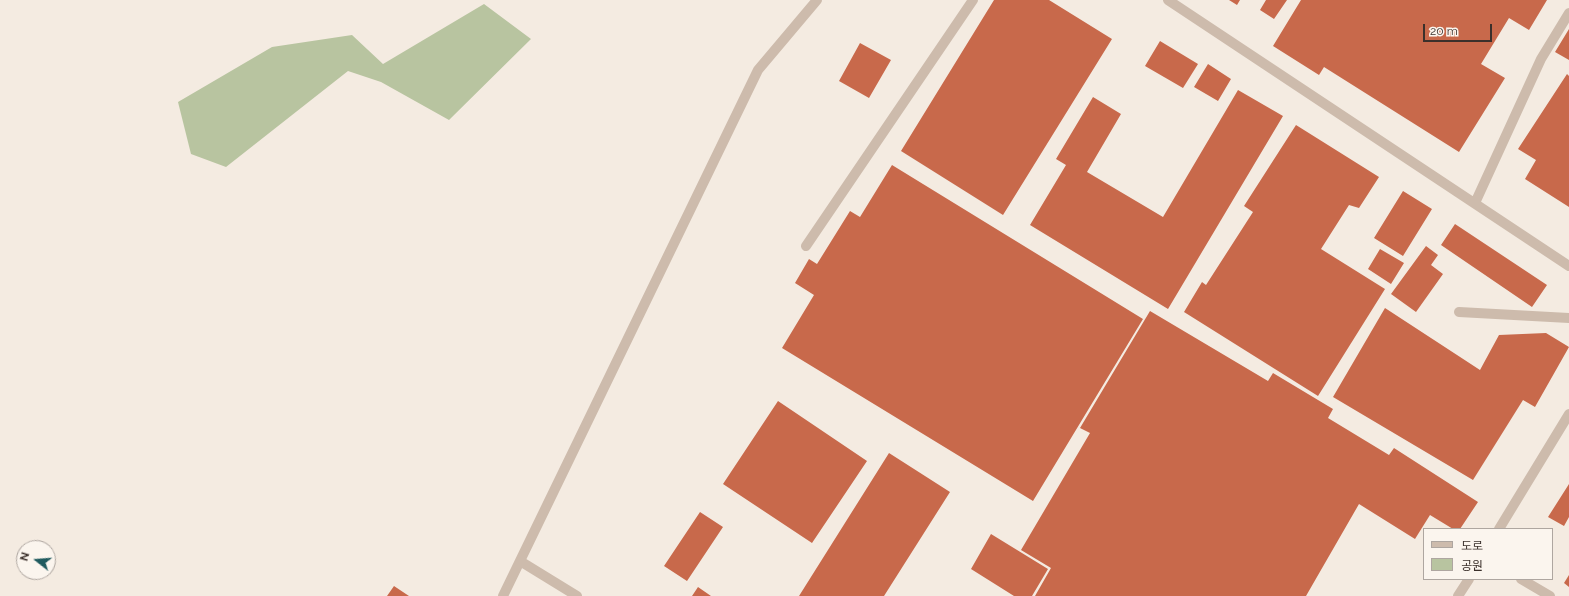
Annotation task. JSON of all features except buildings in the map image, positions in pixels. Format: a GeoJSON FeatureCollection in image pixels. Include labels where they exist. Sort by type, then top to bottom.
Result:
{"type":"FeatureCollection","features":[{"type":"Feature","properties":{"kind":"street"},"geometry":{"type":"LineString","coordinates":[[503,596],[758,70],[817,0]]}},
{"type":"Feature","properties":{"kind":"street"},"geometry":{"type":"LineString","coordinates":[[806,246],[973,0]]}},
{"type":"Feature","properties":{"kind":"street"},"geometry":{"type":"LineString","coordinates":[[1168,0],[1569,266]]}},
{"type":"Feature","properties":{"kind":"street"},"geometry":{"type":"LineString","coordinates":[[1474,202],[1541,59],[1569,13]]}},
{"type":"Feature","properties":{"kind":"street"},"geometry":{"type":"LineString","coordinates":[[1458,312],[1569,318]]}},
{"type":"Feature","properties":{"kind":"street"},"geometry":{"type":"LineString","coordinates":[[1500,528],[1569,414]]}},
{"type":"Feature","properties":{"kind":"street"},"geometry":{"type":"LineString","coordinates":[[520,561],[577,596]]}},
{"type":"Feature","properties":{"kind":"street"},"geometry":{"type":"LineString","coordinates":[[1458,596],[1468,580]]}},
{"type":"Feature","properties":{"kind":"street"},"geometry":{"type":"LineString","coordinates":[[1523,580],[1550,596]]}},
{"type":"Feature","properties":{"kind":"green space"},"geometry":{"type":"Polygon","coordinates":[[[484,4],[531,39],[449,120],[381,82],[348,71],[226,167],[191,154],[178,102],[272,47],[352,35],[383,64],[484,4]]]}}]}
